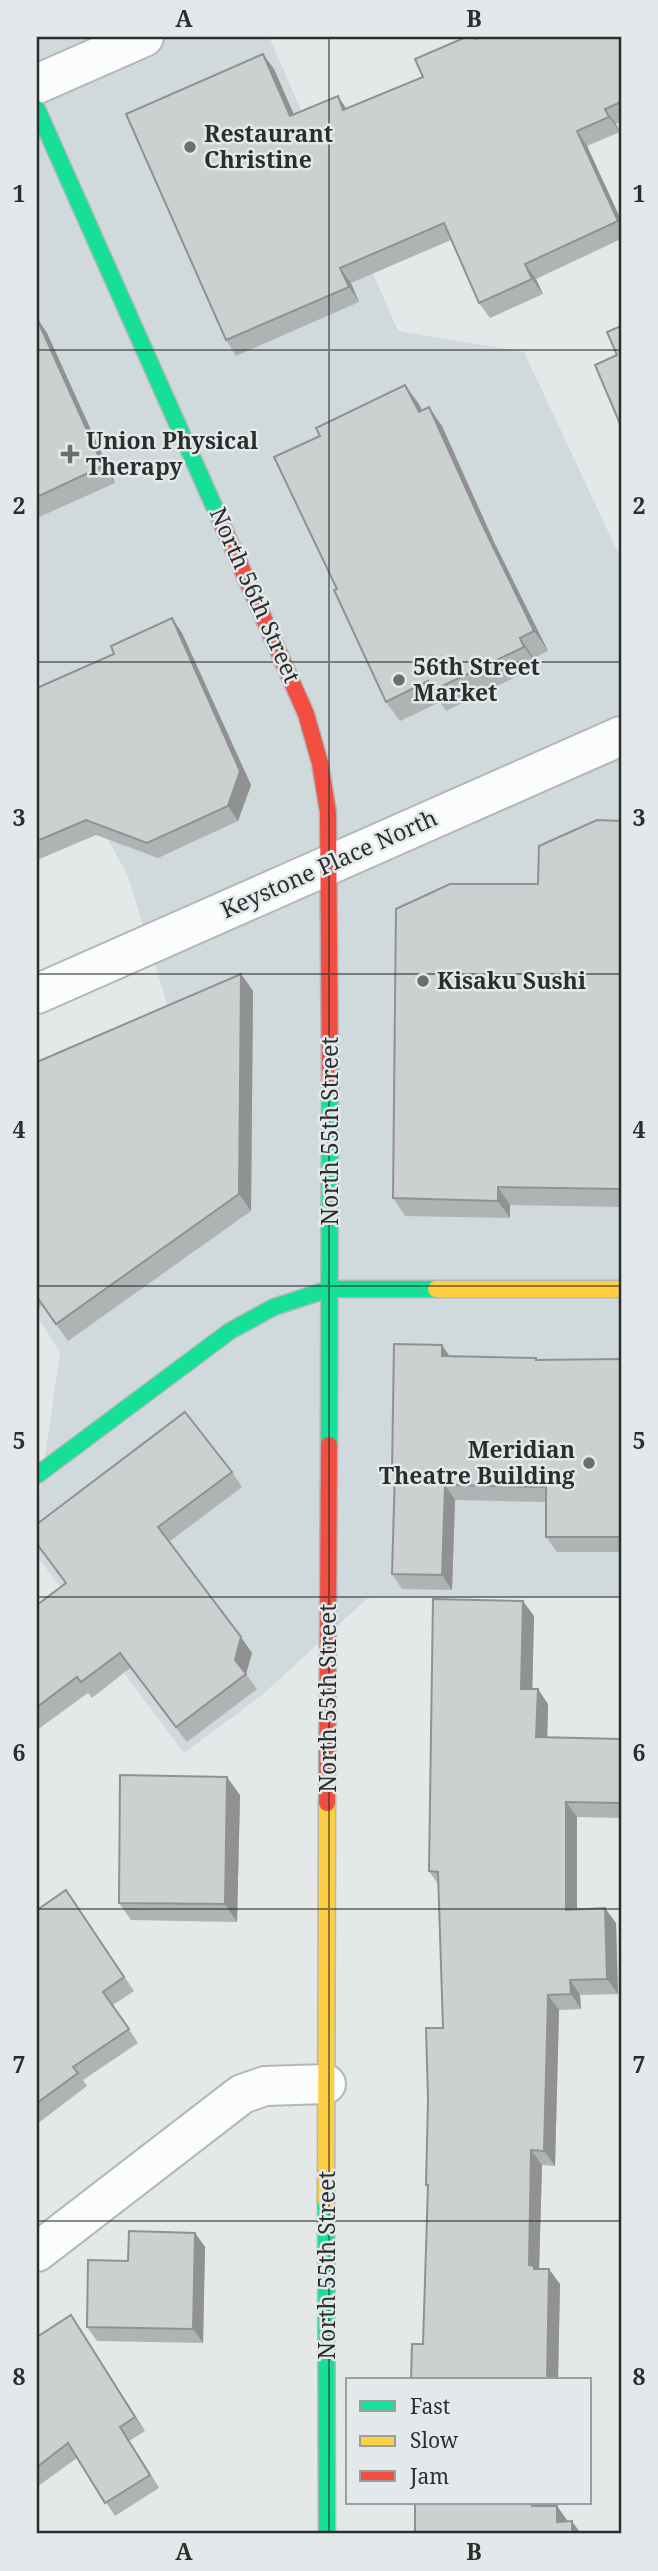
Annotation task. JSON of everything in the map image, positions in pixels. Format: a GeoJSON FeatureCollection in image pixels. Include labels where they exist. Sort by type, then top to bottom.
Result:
{"type":"FeatureCollection","features":[{"type":"Feature","properties":{"kind":"street"},"geometry":{"type":"LineString","coordinates":[[37,84],[144,37]]}},
{"type":"Feature","properties":{"kind":"street","name":"North 56th Street"},"geometry":{"type":"LineString","coordinates":[[37,109],[306,714],[324,787],[331,863]]}},
{"type":"Feature","properties":{"kind":"street","name":"Keystone Place North"},"geometry":{"type":"LineString","coordinates":[[37,994],[621,736]]}},
{"type":"Feature","properties":{"kind":"street","name":"North 55th Street"},"geometry":{"type":"LineString","coordinates":[[327,2534],[331,863]]}},
{"type":"Feature","properties":{"kind":"street"},"geometry":{"type":"LineString","coordinates":[[37,1475],[230,1331],[274,1307],[329,1289],[621,1289]]}},
{"type":"Feature","properties":{"kind":"street"},"geometry":{"type":"LineString","coordinates":[[37,2252],[242,2094],[265,2086],[327,2084]]}},
{"type":"Feature","properties":{"kind":"shaded area"},"geometry":{"type":"Polygon","coordinates":[[[37,37],[269,37],[398,331],[524,352],[621,559],[621,1597],[369,1597],[261,1696],[184,1753],[37,1556],[37,1513],[60,1352],[37,1316],[37,1071],[168,1007],[128,876],[110,843],[37,674],[37,37]]]}},
{"type":"Feature","properties":{"kind":"building"},"geometry":{"type":"Polygon","coordinates":[[[466,37],[621,37],[621,102],[605,109],[609,117],[577,131],[618,221],[525,264],[532,279],[479,303],[444,223],[340,268],[349,287],[226,340],[126,114],[263,54],[290,116],[338,96],[343,110],[423,77],[415,59],[466,37]]]}},
{"type":"Feature","properties":{"kind":"building"},"geometry":{"type":"Polygon","coordinates":[[[37,319],[103,466],[37,497],[37,319]]]}},
{"type":"Feature","properties":{"kind":"building"},"geometry":{"type":"Polygon","coordinates":[[[621,326],[621,426],[595,365],[617,355],[607,332],[621,326]]]}},
{"type":"Feature","properties":{"kind":"building"},"geometry":{"type":"Polygon","coordinates":[[[405,385],[419,412],[429,407],[534,631],[520,638],[524,647],[432,691],[428,681],[386,702],[334,590],[337,589],[274,457],[320,436],[316,428],[405,385]]]}},
{"type":"Feature","properties":{"kind":"building"},"geometry":{"type":"Polygon","coordinates":[[[172,618],[240,771],[228,806],[147,843],[86,820],[37,841],[37,688],[114,654],[111,646],[172,618]]]}},
{"type":"Feature","properties":{"kind":"building"},"geometry":{"type":"Polygon","coordinates":[[[597,820],[621,821],[621,1189],[498,1187],[498,1201],[393,1198],[396,909],[450,884],[538,884],[539,846],[597,820]]]}},
{"type":"Feature","properties":{"kind":"building"},"geometry":{"type":"Polygon","coordinates":[[[241,974],[239,1194],[56,1324],[37,1297],[37,1062],[241,974]]]}},
{"type":"Feature","properties":{"kind":"building"},"geometry":{"type":"Polygon","coordinates":[[[394,1344],[442,1345],[442,1356],[536,1360],[621,1359],[621,1537],[546,1537],[546,1487],[445,1485],[442,1575],[392,1574],[395,1472],[392,1472],[394,1344]]]}},
{"type":"Feature","properties":{"kind":"building"},"geometry":{"type":"Polygon","coordinates":[[[185,1412],[232,1472],[158,1527],[241,1637],[235,1660],[246,1674],[176,1727],[120,1653],[81,1682],[77,1677],[37,1707],[37,1605],[66,1583],[37,1544],[37,1524],[185,1412]]]}},
{"type":"Feature","properties":{"kind":"building"},"geometry":{"type":"Polygon","coordinates":[[[433,1599],[523,1601],[521,1689],[538,1689],[536,1737],[621,1739],[621,1803],[566,1802],[566,1910],[605,1908],[607,1979],[570,1980],[571,1994],[548,1995],[544,2151],[531,2150],[529,2265],[534,2266],[534,2269],[549,2269],[547,2378],[411,2378],[412,2344],[423,2344],[428,2185],[426,2028],[443,2028],[438,1872],[429,1871],[433,1599]]]}},
{"type":"Feature","properties":{"kind":"building"},"geometry":{"type":"Polygon","coordinates":[[[120,1775],[227,1777],[225,1904],[119,1903],[120,1775]]]}},
{"type":"Feature","properties":{"kind":"building"},"geometry":{"type":"Polygon","coordinates":[[[66,1890],[124,1977],[103,1992],[129,2029],[73,2067],[78,2073],[37,2103],[37,1910],[66,1890]]]}},
{"type":"Feature","properties":{"kind":"building"},"geometry":{"type":"Polygon","coordinates":[[[129,2231],[195,2233],[193,2329],[87,2327],[88,2260],[128,2261],[129,2231]]]}},
{"type":"Feature","properties":{"kind":"building"},"geometry":{"type":"Polygon","coordinates":[[[71,2315],[135,2417],[120,2427],[150,2475],[105,2503],[68,2443],[37,2467],[37,2337],[71,2315]]]}},
{"type":"Feature","properties":{"kind":"building"},"geometry":{"type":"Polygon","coordinates":[[[415,2504],[557,2506],[557,2522],[572,2521],[572,2534],[415,2534],[415,2504]]]}},
{"type":"Feature","properties":{"kind":"traffic: fast"},"geometry":{"type":"LineString","coordinates":[[37,109],[221,522]]}},
{"type":"Feature","properties":{"kind":"traffic: fast"},"geometry":{"type":"LineString","coordinates":[[329,1445],[330,1080]]}},
{"type":"Feature","properties":{"kind":"traffic: fast"},"geometry":{"type":"LineString","coordinates":[[37,1475],[230,1331],[274,1307],[329,1289],[436,1289]]}},
{"type":"Feature","properties":{"kind":"traffic: fast"},"geometry":{"type":"LineString","coordinates":[[326,2201],[327,2534]]}},
{"type":"Feature","properties":{"kind":"traffic: slow"},"geometry":{"type":"LineString","coordinates":[[436,1289],[621,1289]]}},
{"type":"Feature","properties":{"kind":"traffic: slow"},"geometry":{"type":"LineString","coordinates":[[326,2201],[327,1803]]}},
{"type":"Feature","properties":{"kind":"traffic: jam"},"geometry":{"type":"LineString","coordinates":[[221,522],[306,714],[320,763],[328,812],[330,1080]]}},
{"type":"Feature","properties":{"kind":"traffic: jam"},"geometry":{"type":"LineString","coordinates":[[327,1803],[329,1445]]}},
{"type":"Feature","properties":{"kind":"place","name":"Restaurant Christine"},"geometry":{"type":"Point","coordinates":[190,147]}},
{"type":"Feature","properties":{"kind":"place","name":"Union Physical Therapy"},"geometry":{"type":"Point","coordinates":[70,454]}},
{"type":"Feature","properties":{"kind":"place","name":"56th Street Market"},"geometry":{"type":"Point","coordinates":[399,680]}},
{"type":"Feature","properties":{"kind":"place","name":"Kisaku Sushi"},"geometry":{"type":"Point","coordinates":[423,981]}},
{"type":"Feature","properties":{"kind":"place","name":"Meridian Theatre Building"},"geometry":{"type":"Point","coordinates":[589,1463]}}]}
